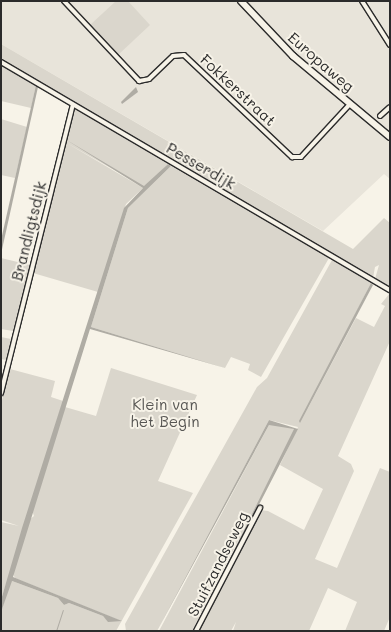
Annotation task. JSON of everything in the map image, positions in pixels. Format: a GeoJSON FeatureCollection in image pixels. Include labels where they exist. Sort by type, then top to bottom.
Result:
{"type":"FeatureCollection","features":[{"type":"Feature","properties":{"kind":"main road","name":"Europaweg"},"geometry":{"type":"LineString","coordinates":[[241,1],[293,56],[390,137]]}},
{"type":"Feature","properties":{"kind":"street","name":"Fokkerstraat"},"geometry":{"type":"LineString","coordinates":[[64,1],[139,81],[149,79],[173,56],[184,55],[292,157],[301,157],[350,104]]}},
{"type":"Feature","properties":{"kind":"street"},"geometry":{"type":"LineString","coordinates":[[362,1],[390,45]]}},
{"type":"Feature","properties":{"kind":"street","name":"Pesserdijk"},"geometry":{"type":"LineString","coordinates":[[1,62],[390,290]]}},
{"type":"Feature","properties":{"kind":"street","name":"Brandligtsdijk"},"geometry":{"type":"LineString","coordinates":[[1,392],[73,104]]}},
{"type":"Feature","properties":{"kind":"street"},"geometry":{"type":"LineString","coordinates":[[380,116],[390,107]]}},
{"type":"Feature","properties":{"kind":"street","name":"Stuifzandseweg"},"geometry":{"type":"LineString","coordinates":[[196,631],[260,508]]}},
{"type":"Feature","properties":{"kind":"shaded area"},"geometry":{"type":"Polygon","coordinates":[[[1,1],[390,1],[390,179],[384,174],[323,231],[1,44],[1,1]]]}},
{"type":"Feature","properties":{"kind":"shaded area"},"geometry":{"type":"Polygon","coordinates":[[[36,85],[38,87],[1,254],[1,240],[36,85]]]}},
{"type":"Feature","properties":{"kind":"shaded area"},"geometry":{"type":"Polygon","coordinates":[[[136,87],[138,92],[122,104],[121,102],[136,87]]]}},
{"type":"Feature","properties":{"kind":"shaded area"},"geometry":{"type":"Polygon","coordinates":[[[65,139],[144,186],[168,164],[171,166],[128,208],[91,327],[225,368],[90,329],[13,577],[122,621],[108,622],[103,616],[69,603],[64,605],[58,598],[12,581],[1,612],[1,600],[22,528],[124,208],[143,188],[65,139]]]}},
{"type":"Feature","properties":{"kind":"shaded area"},"geometry":{"type":"Polygon","coordinates":[[[371,283],[373,285],[300,423],[299,421],[371,283]]]}},
{"type":"Feature","properties":{"kind":"shaded area"},"geometry":{"type":"Polygon","coordinates":[[[269,420],[298,429],[194,631],[294,429],[269,425],[157,631],[269,420]]]}},
{"type":"Feature","properties":{"kind":"green space"},"geometry":{"type":"Polygon","coordinates":[[[116,1],[128,1],[150,25],[118,55],[90,25],[116,1]]]}},
{"type":"Feature","properties":{"kind":"green space"},"geometry":{"type":"Polygon","coordinates":[[[1,44],[353,249],[384,218],[390,223],[390,288],[375,279],[379,265],[375,267],[373,278],[1,59],[1,44]]]}},
{"type":"Feature","properties":{"kind":"green space"},"geometry":{"type":"Polygon","coordinates":[[[1,65],[36,85],[31,108],[1,101],[1,65]]]}},
{"type":"Feature","properties":{"kind":"green space"},"geometry":{"type":"Polygon","coordinates":[[[75,109],[168,164],[144,187],[65,142],[143,188],[126,204],[98,292],[33,273],[65,139],[75,109]]]}},
{"type":"Feature","properties":{"kind":"green space"},"geometry":{"type":"Polygon","coordinates":[[[1,119],[27,127],[15,178],[1,175],[1,119]]]}},
{"type":"Feature","properties":{"kind":"green space"},"geometry":{"type":"Polygon","coordinates":[[[171,166],[329,258],[261,377],[248,370],[250,364],[231,357],[225,368],[91,327],[128,208],[171,166]]]}},
{"type":"Feature","properties":{"kind":"green space"},"geometry":{"type":"Polygon","coordinates":[[[1,258],[30,265],[13,331],[1,329],[1,258]]]}},
{"type":"Feature","properties":{"kind":"green space"},"geometry":{"type":"Polygon","coordinates":[[[332,260],[371,283],[300,423],[356,318],[374,327],[385,306],[381,304],[390,293],[390,341],[338,456],[351,464],[354,471],[315,559],[337,568],[380,468],[390,472],[390,617],[384,631],[345,631],[357,602],[328,588],[309,631],[233,631],[236,622],[231,631],[198,631],[260,510],[268,511],[304,530],[323,489],[280,465],[298,427],[269,420],[157,631],[126,631],[125,624],[257,387],[267,378],[332,260]]]}},
{"type":"Feature","properties":{"kind":"green space"},"geometry":{"type":"Polygon","coordinates":[[[1,337],[11,339],[6,360],[1,359],[1,337]]]}},
{"type":"Feature","properties":{"kind":"green space","name":"Klein van het Begin"},"geometry":{"type":"Polygon","coordinates":[[[111,368],[197,395],[158,481],[193,493],[116,631],[1,631],[1,612],[9,585],[6,584],[1,600],[1,522],[19,526],[1,520],[1,404],[10,369],[55,381],[51,397],[63,401],[16,552],[12,581],[58,598],[64,605],[69,603],[103,616],[108,621],[121,621],[15,578],[13,574],[29,520],[34,516],[32,510],[65,407],[96,416],[111,368]]]}},
{"type":"Feature","properties":{"kind":"green space"},"geometry":{"type":"Polygon","coordinates":[[[275,423],[295,429],[294,432],[192,631],[159,631],[269,425],[275,423]]]}},
{"type":"Feature","properties":{"kind":"waterway"},"geometry":{"type":"LineString","coordinates":[[56,631],[63,610]]}}]}
